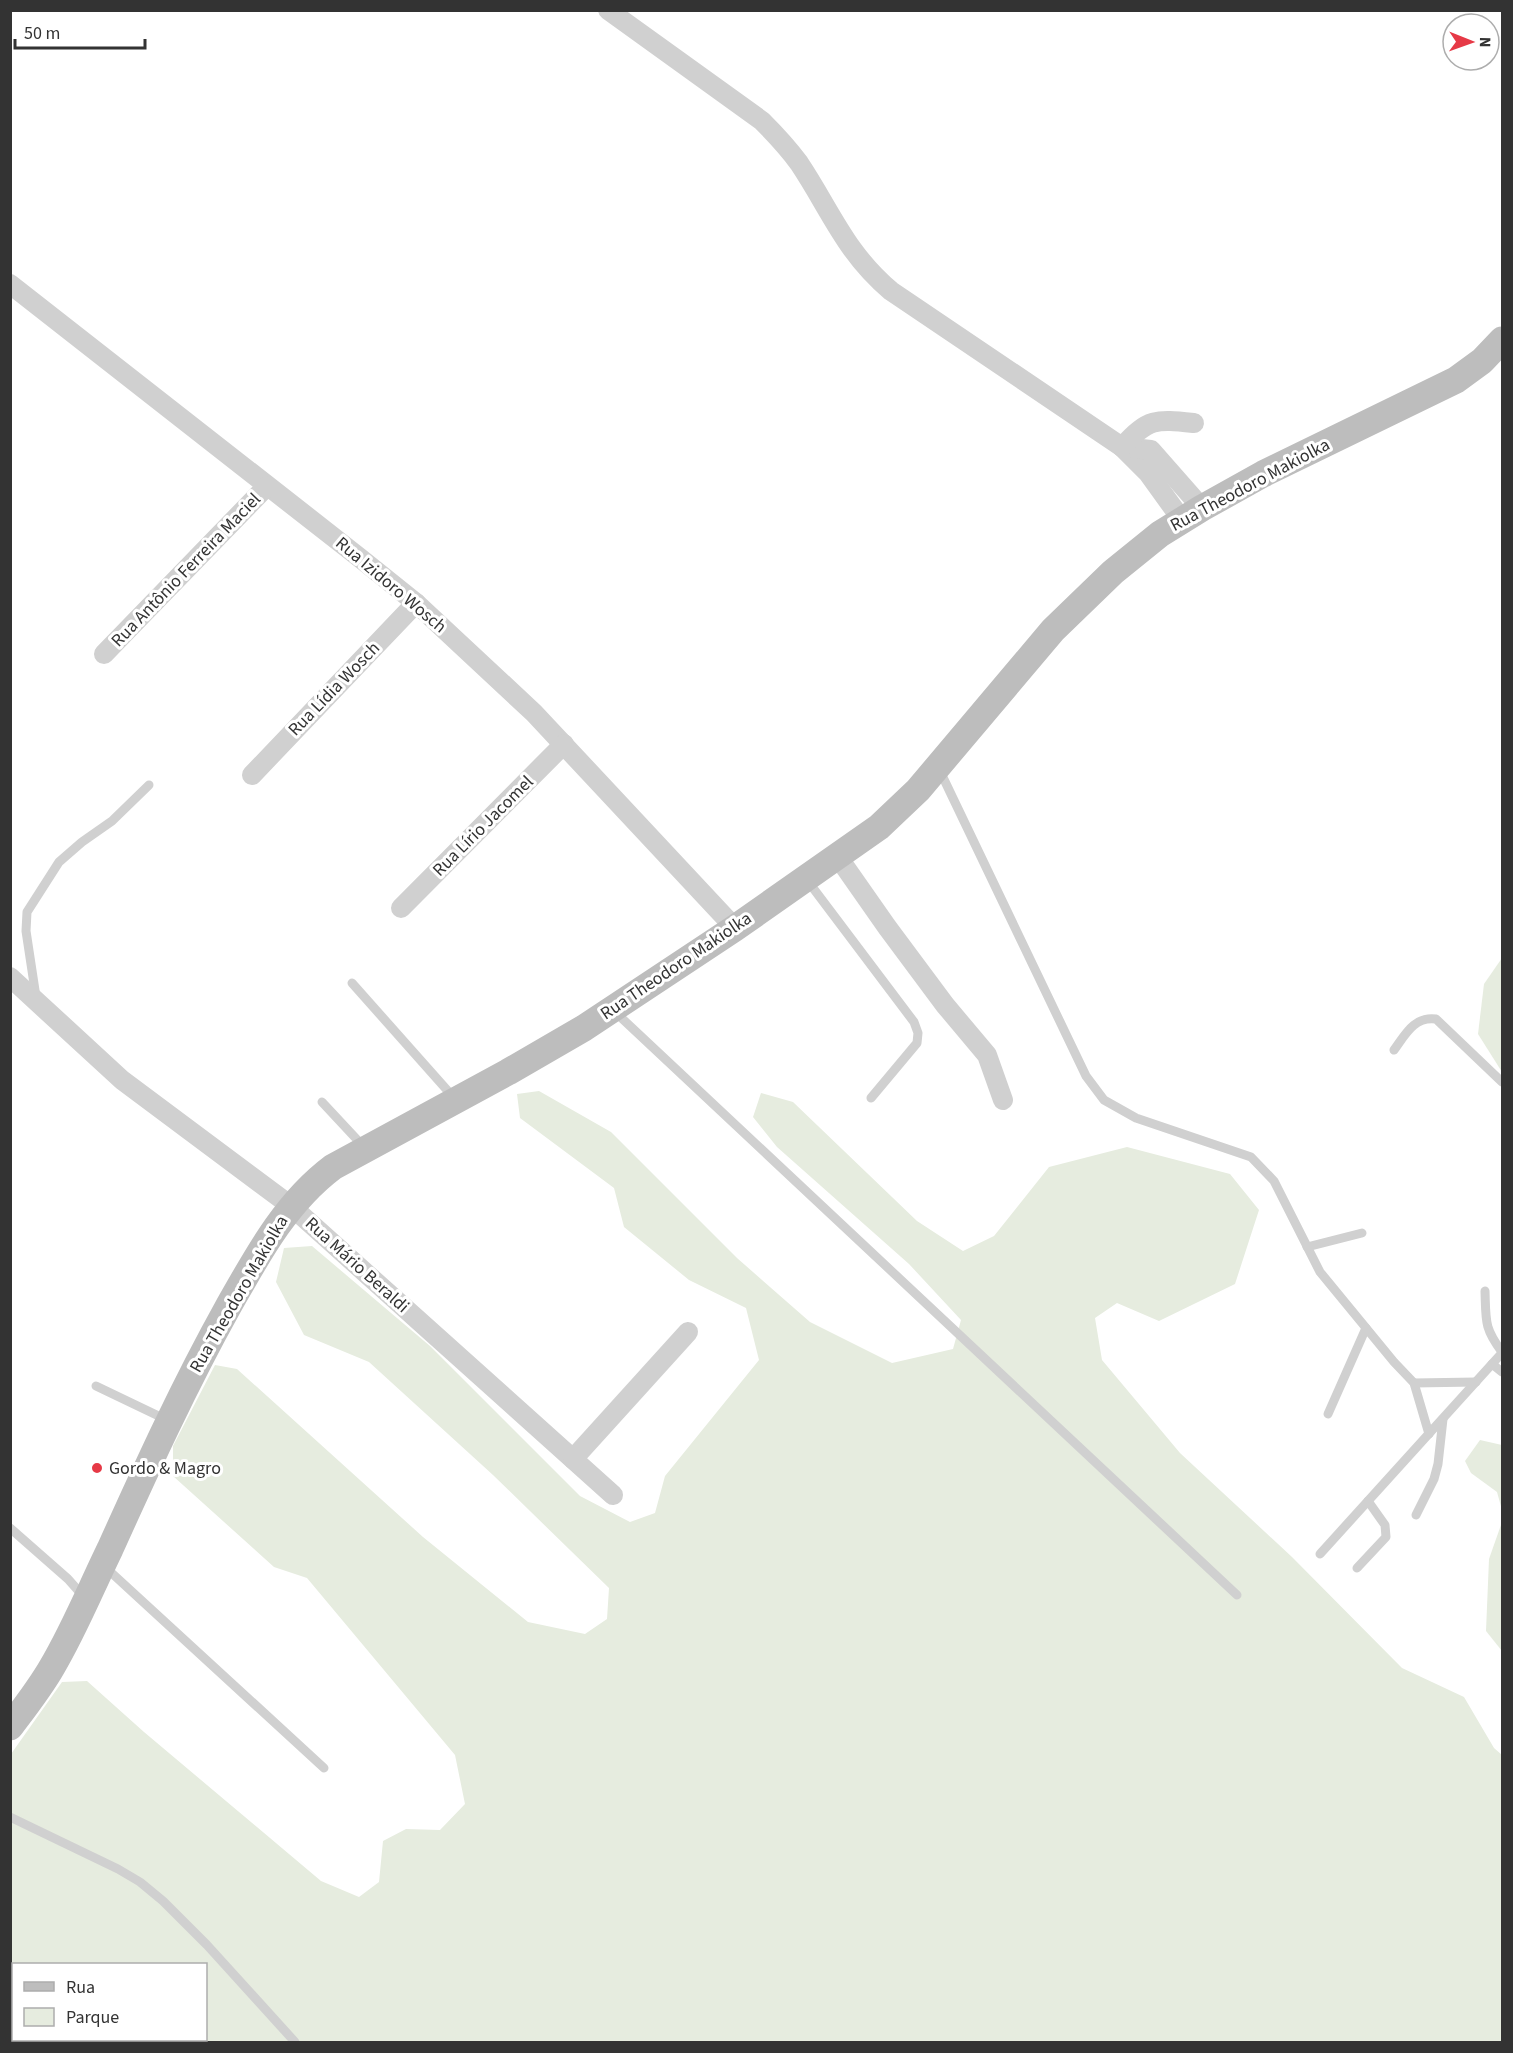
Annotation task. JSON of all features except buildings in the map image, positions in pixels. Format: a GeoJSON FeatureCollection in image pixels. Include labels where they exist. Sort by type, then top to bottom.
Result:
{"type":"FeatureCollection","features":[{"type":"Feature","properties":{"kind":"main road","name":"Rua Theodoro Makiolka"},"geometry":{"type":"LineString","coordinates":[[10,1727],[52,1667],[169,1421],[225,1312],[260,1252],[291,1206],[318,1178],[365,1149],[554,1046],[612,1010],[735,928],[879,827],[938,767],[1053,630],[1080,602],[1137,552],[1192,514],[1263,474],[1456,380],[1482,361],[1503,340]]}},
{"type":"Feature","properties":{"kind":"street"},"geometry":{"type":"LineString","coordinates":[[608,10],[762,121],[799,164],[856,257],[879,281],[1122,447],[1151,450],[1192,514]]}},
{"type":"Feature","properties":{"kind":"street","name":"Rua Izidoro Wosch"},"geometry":{"type":"LineString","coordinates":[[10,284],[416,603],[496,676],[564,744],[735,928]]}},
{"type":"Feature","properties":{"kind":"street"},"geometry":{"type":"LineString","coordinates":[[1122,447],[1137,430],[1146,424],[1171,420],[1194,423]]}},
{"type":"Feature","properties":{"kind":"street","name":"Rua Antônio Ferreira Maciel"},"geometry":{"type":"LineString","coordinates":[[104,654],[267,486]]}},
{"type":"Feature","properties":{"kind":"street","name":"Rua Lídia Wosch"},"geometry":{"type":"LineString","coordinates":[[252,775],[416,603]]}},
{"type":"Feature","properties":{"kind":"street","name":"Rua Lírio Jacomel"},"geometry":{"type":"LineString","coordinates":[[401,908],[564,744]]}},
{"type":"Feature","properties":{"kind":"street"},"geometry":{"type":"LineString","coordinates":[[838,856],[886,927],[945,1005],[987,1055],[1004,1100]]}},
{"type":"Feature","properties":{"kind":"street","name":"Rua Mário Beraldi"},"geometry":{"type":"LineString","coordinates":[[10,977],[131,1088],[291,1206],[613,1495]]}},
{"type":"Feature","properties":{"kind":"street"},"geometry":{"type":"LineString","coordinates":[[573,1460],[688,1332]]}},
{"type":"Feature","properties":{"kind":"lane"},"geometry":{"type":"LineString","coordinates":[[938,767],[1086,1076],[1104,1100],[1136,1119],[1251,1157],[1274,1181],[1320,1272],[1414,1383],[1429,1434]]}},
{"type":"Feature","properties":{"kind":"lane"},"geometry":{"type":"LineString","coordinates":[[37,1001],[26,932],[27,912],[59,862],[112,821],[149,784]]}},
{"type":"Feature","properties":{"kind":"lane"},"geometry":{"type":"LineString","coordinates":[[806,879],[914,1022],[918,1033],[917,1043],[871,1098]]}},
{"type":"Feature","properties":{"kind":"lane"},"geometry":{"type":"LineString","coordinates":[[352,983],[457,1100]]}},
{"type":"Feature","properties":{"kind":"lane"},"geometry":{"type":"LineString","coordinates":[[612,1010],[1237,1595]]}},
{"type":"Feature","properties":{"kind":"lane"},"geometry":{"type":"LineString","coordinates":[[1394,1050],[1414,1023],[1429,1018],[1436,1019],[1503,1082]]}},
{"type":"Feature","properties":{"kind":"lane"},"geometry":{"type":"LineString","coordinates":[[322,1102],[365,1149]]}},
{"type":"Feature","properties":{"kind":"lane"},"geometry":{"type":"LineString","coordinates":[[1307,1247],[1362,1233]]}},
{"type":"Feature","properties":{"kind":"lane"},"geometry":{"type":"LineString","coordinates":[[1320,1554],[1503,1352],[1487,1327],[1485,1291]]}},
{"type":"Feature","properties":{"kind":"lane"},"geometry":{"type":"LineString","coordinates":[[1328,1414],[1366,1328]]}},
{"type":"Feature","properties":{"kind":"lane"},"geometry":{"type":"LineString","coordinates":[[1492,1364],[1503,1372]]}},
{"type":"Feature","properties":{"kind":"lane"},"geometry":{"type":"LineString","coordinates":[[1414,1383],[1476,1382]]}},
{"type":"Feature","properties":{"kind":"lane"},"geometry":{"type":"LineString","coordinates":[[96,1386],[169,1421]]}},
{"type":"Feature","properties":{"kind":"lane"},"geometry":{"type":"LineString","coordinates":[[1416,1515],[1434,1479],[1443,1419]]}},
{"type":"Feature","properties":{"kind":"lane"},"geometry":{"type":"LineString","coordinates":[[1357,1568],[1386,1537],[1385,1525],[1368,1501]]}},
{"type":"Feature","properties":{"kind":"lane"},"geometry":{"type":"LineString","coordinates":[[10,1528],[68,1579],[86,1599]]}},
{"type":"Feature","properties":{"kind":"lane"},"geometry":{"type":"LineString","coordinates":[[102,1564],[324,1768]]}},
{"type":"Feature","properties":{"kind":"lane"},"geometry":{"type":"LineString","coordinates":[[10,1817],[118,1869],[140,1882],[164,1901],[295,2043]]}},
{"type":"Feature","properties":{"kind":"green space"},"geometry":{"type":"Polygon","coordinates":[[[1502,958],[1502,1072],[1478,1034],[1484,984],[1502,958]]]}},
{"type":"Feature","properties":{"kind":"green space"},"geometry":{"type":"Polygon","coordinates":[[[539,1091],[611,1132],[737,1258],[810,1322],[892,1363],[953,1349],[961,1320],[909,1264],[777,1147],[753,1117],[761,1093],[793,1102],[917,1221],[963,1251],[994,1236],[1049,1167],[1127,1147],[1230,1174],[1259,1210],[1235,1284],[1159,1321],[1117,1303],[1095,1318],[1102,1360],[1180,1453],[1292,1557],[1402,1668],[1464,1697],[1494,1748],[1502,1755],[1502,2042],[72,2042],[70,2041],[207,2041],[207,1963],[12,1963],[12,1986],[11,1754],[62,1682],[87,1681],[321,1881],[359,1897],[379,1882],[383,1841],[406,1829],[440,1830],[465,1804],[455,1755],[307,1578],[274,1567],[173,1476],[173,1446],[215,1365],[237,1369],[423,1537],[528,1622],[585,1634],[607,1619],[609,1588],[493,1475],[369,1362],[304,1335],[276,1282],[284,1248],[312,1246],[430,1346],[580,1496],[630,1522],[655,1513],[665,1476],[759,1360],[746,1308],[689,1280],[624,1227],[614,1188],[520,1118],[517,1094],[539,1091]]]}},
{"type":"Feature","properties":{"kind":"green space"},"geometry":{"type":"Polygon","coordinates":[[[1480,1440],[1502,1445],[1502,1510],[1497,1492],[1471,1473],[1465,1461],[1480,1440]]]}},
{"type":"Feature","properties":{"kind":"green space"},"geometry":{"type":"Polygon","coordinates":[[[1502,1522],[1502,1651],[1486,1631],[1489,1559],[1502,1522]]]}},
{"type":"Feature","properties":{"kind":"place","name":"Gordo & Magro"},"geometry":{"type":"Point","coordinates":[97,1468]}}]}
